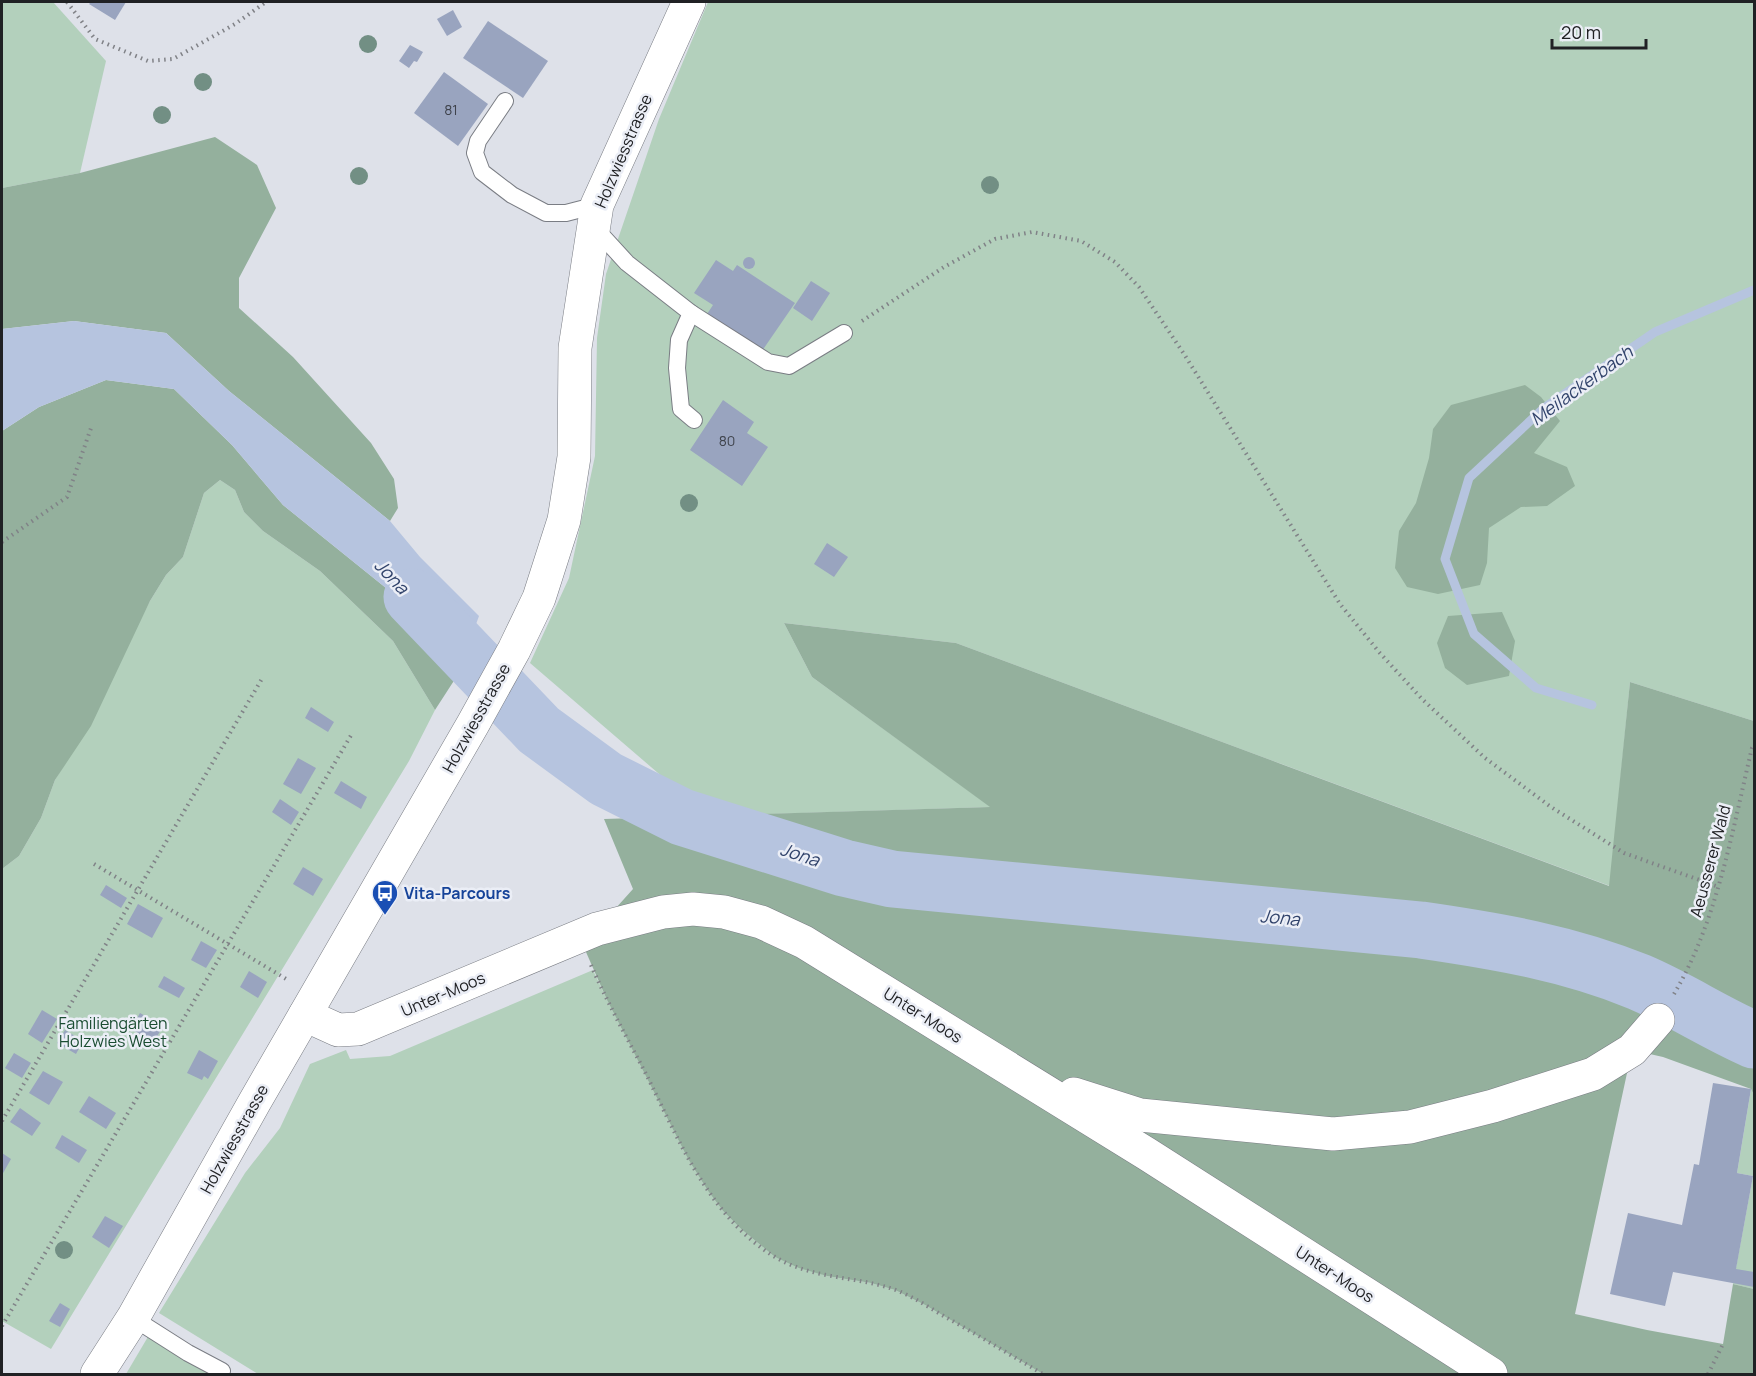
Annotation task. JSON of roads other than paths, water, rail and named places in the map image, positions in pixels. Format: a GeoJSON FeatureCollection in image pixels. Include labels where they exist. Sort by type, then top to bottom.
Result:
{"type":"FeatureCollection","features":[{"type":"Feature","properties":{"kind":"street","name":"Holzwiesstrasse"},"geometry":{"type":"LineString","coordinates":[[97,1374],[133,1318],[473,724],[539,598],[564,520],[574,457],[575,348],[595,216],[689,2]]}},
{"type":"Feature","properties":{"kind":"street","name":"Unter-Moos"},"geometry":{"type":"LineString","coordinates":[[305,1015],[338,1030],[358,1029],[579,936],[631,919],[663,912],[693,909],[724,912],[761,922],[804,942],[1157,1160],[1491,1374]]}},
{"type":"Feature","properties":{"kind":"street"},"geometry":{"type":"LineString","coordinates":[[1029,1081],[1140,1115],[1333,1134],[1410,1127],[1492,1106],[1593,1074],[1632,1050],[1658,1020]]}},
{"type":"Feature","properties":{"kind":"lane"},"geometry":{"type":"LineString","coordinates":[[505,101],[478,141],[475,153],[482,172],[512,195],[546,213],[595,216],[627,263],[690,314],[768,362],[789,366],[844,333]]}},
{"type":"Feature","properties":{"kind":"lane"},"geometry":{"type":"LineString","coordinates":[[690,314],[679,340],[677,368],[681,409],[694,420]]}},
{"type":"Feature","properties":{"kind":"lane"},"geometry":{"type":"LineString","coordinates":[[133,1318],[188,1353],[222,1371]]}},
{"type":"Feature","properties":{"kind":"water"},"geometry":{"type":"Polygon","coordinates":[[[74,321],[166,333],[229,391],[390,521],[420,557],[479,616],[457,676],[386,588],[283,505],[232,445],[174,389],[106,380],[39,407],[2,431],[2,329],[74,321]]]}},
{"type":"Feature","properties":{"kind":"waterway","name":"Meilackerbach"},"geometry":{"type":"LineString","coordinates":[[1592,705],[1536,688],[1474,634],[1445,559],[1469,478],[1544,408],[1655,332],[1754,290]]}},
{"type":"Feature","properties":{"kind":"waterway","name":"Jona"},"geometry":{"type":"LineString","coordinates":[[412,597],[539,730],[606,779],[682,817],[844,868],[892,879],[1421,930],[1532,949],[1586,963],[1639,982],[1754,1040]]}},
{"type":"Feature","properties":{"kind":"place","name":"Vita-Parcours"},"geometry":{"type":"Point","coordinates":[385,916]}},
{"type":"Feature","properties":{"kind":"park label","name":"Familiengärten Holzwies West"},"geometry":{"type":"Point","coordinates":[113,1032]}}]}
